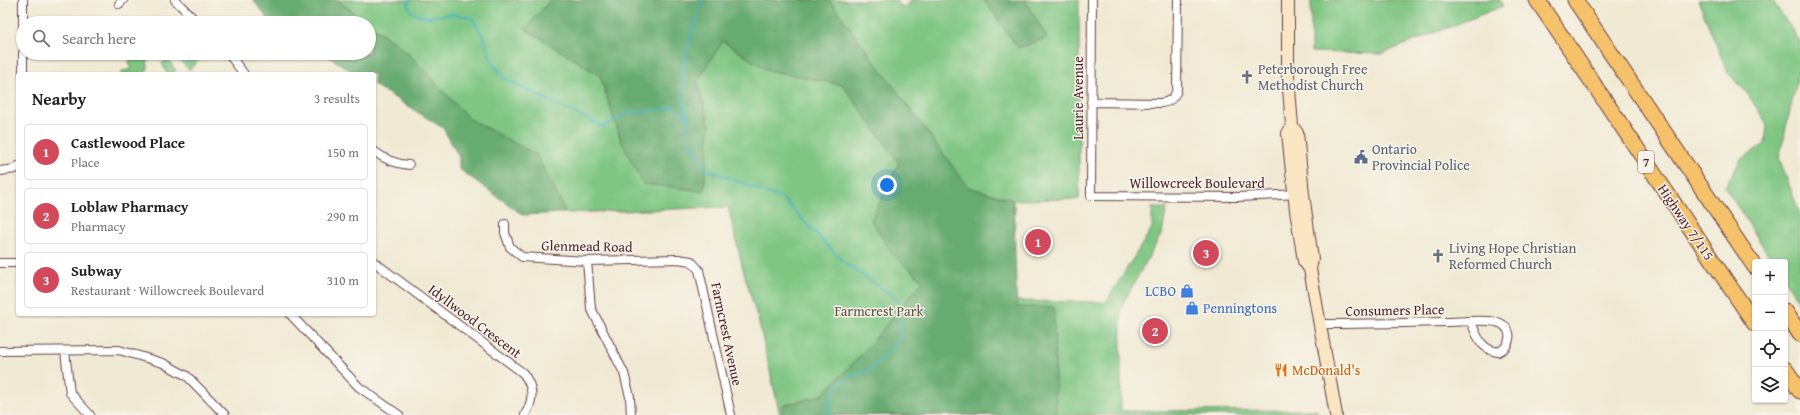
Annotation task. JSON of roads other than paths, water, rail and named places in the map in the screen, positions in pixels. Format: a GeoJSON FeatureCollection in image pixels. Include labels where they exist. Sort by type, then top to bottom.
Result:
{"type":"FeatureCollection","features":[{"type":"Feature","properties":{"kind":"highway","name":"Highway 7/115"},"geometry":{"type":"LineString","coordinates":[[1537,0],[1752,320]]}},
{"type":"Feature","properties":{"kind":"highway","name":"7"},"geometry":{"type":"LineString","coordinates":[[1575,0],[1752,263]]}},
{"type":"Feature","properties":{"kind":"highway"},"geometry":{"type":"LineString","coordinates":[[1788,316],[1800,334]]}},
{"type":"Feature","properties":{"kind":"highway"},"geometry":{"type":"LineString","coordinates":[[1788,373],[1800,391]]}},
{"type":"Feature","properties":{"kind":"main road"},"geometry":{"type":"LineString","coordinates":[[1288,0],[1288,76],[1292,126],[1297,133],[1298,194],[1312,259],[1310,269],[1336,415]]}},
{"type":"Feature","properties":{"kind":"street"},"geometry":{"type":"LineString","coordinates":[[23,0],[23,16]]}},
{"type":"Feature","properties":{"kind":"street"},"geometry":{"type":"LineString","coordinates":[[175,0],[191,16]]}},
{"type":"Feature","properties":{"kind":"street","name":"Laurie Avenue"},"geometry":{"type":"LineString","coordinates":[[1091,196],[1092,0]]}},
{"type":"Feature","properties":{"kind":"street"},"geometry":{"type":"LineString","coordinates":[[1091,102],[1161,103],[1167,102],[1175,96],[1177,90],[1178,0]]}},
{"type":"Feature","properties":{"kind":"street"},"geometry":{"type":"LineString","coordinates":[[23,60],[24,72]]}},
{"type":"Feature","properties":{"kind":"street"},"geometry":{"type":"LineString","coordinates":[[233,60],[242,72]]}},
{"type":"Feature","properties":{"kind":"street"},"geometry":{"type":"LineString","coordinates":[[376,152],[384,158],[398,164],[409,165]]}},
{"type":"Feature","properties":{"kind":"street"},"geometry":{"type":"LineString","coordinates":[[0,171],[16,168]]}},
{"type":"Feature","properties":{"kind":"street","name":"Willowcreek Boulevard"},"geometry":{"type":"LineString","coordinates":[[1091,196],[1239,197],[1298,194]]}},
{"type":"Feature","properties":{"kind":"street","name":"Glenmead Road"},"geometry":{"type":"LineString","coordinates":[[505,224],[505,233],[510,247],[522,257],[587,261],[678,259],[690,261]]}},
{"type":"Feature","properties":{"kind":"street"},"geometry":{"type":"LineString","coordinates":[[587,261],[591,308],[624,373],[630,397],[631,415]]}},
{"type":"Feature","properties":{"kind":"street","name":"Farmcrest Avenue"},"geometry":{"type":"LineString","coordinates":[[690,261],[699,270],[731,415]]}},
{"type":"Feature","properties":{"kind":"street"},"geometry":{"type":"LineString","coordinates":[[0,263],[16,263]]}},
{"type":"Feature","properties":{"kind":"street","name":"Idyllwood Crescent"},"geometry":{"type":"LineString","coordinates":[[376,263],[524,373],[534,392],[530,406],[525,415]]}},
{"type":"Feature","properties":{"kind":"street"},"geometry":{"type":"LineString","coordinates":[[292,316],[359,387],[399,415]]}},
{"type":"Feature","properties":{"kind":"street","name":"Consumers Place"},"geometry":{"type":"LineString","coordinates":[[1319,324],[1471,322],[1496,322],[1503,324],[1508,329],[1510,336],[1508,345],[1498,352],[1489,351],[1483,346],[1471,322]]}},
{"type":"Feature","properties":{"kind":"street"},"geometry":{"type":"LineString","coordinates":[[0,351],[119,350],[163,363],[187,376],[225,415]]}},
{"type":"Feature","properties":{"kind":"street"},"geometry":{"type":"LineString","coordinates":[[65,351],[70,393],[90,415]]}},
{"type":"Feature","properties":{"kind":"waterway"},"geometry":{"type":"LineString","coordinates":[[409,0],[408,5],[412,13],[427,17],[452,14],[472,18],[484,37],[492,63],[505,79],[603,127],[629,112],[646,112],[672,107],[687,117]]}},
{"type":"Feature","properties":{"kind":"waterway"},"geometry":{"type":"LineString","coordinates":[[702,0],[685,57],[682,97],[688,117],[689,140],[706,169],[783,199],[843,262],[893,296],[900,304],[901,321],[898,342],[871,369],[846,378],[836,387],[827,409],[830,415]]}},
{"type":"Feature","properties":{"kind":"place","name":"Peterborough Free Methodist Church"},"geometry":{"type":"Point","coordinates":[1247,77]}},
{"type":"Feature","properties":{"kind":"place","name":"Ontario Provincial Police"},"geometry":{"type":"Point","coordinates":[1361,157]}},
{"type":"Feature","properties":{"kind":"place","name":"Castlewood Place"},"geometry":{"type":"Point","coordinates":[1038,242]}},
{"type":"Feature","properties":{"kind":"place","name":"Subway"},"geometry":{"type":"Point","coordinates":[1206,253]}},
{"type":"Feature","properties":{"kind":"place","name":"Living Hope Christian Reformed Church"},"geometry":{"type":"Point","coordinates":[1438,256]}},
{"type":"Feature","properties":{"kind":"place","name":"LCBO"},"geometry":{"type":"Point","coordinates":[1187,291]}},
{"type":"Feature","properties":{"kind":"place","name":"Penningtons"},"geometry":{"type":"Point","coordinates":[1192,308]}},
{"type":"Feature","properties":{"kind":"place","name":"Loblaw Pharmacy"},"geometry":{"type":"Point","coordinates":[1155,331]}},
{"type":"Feature","properties":{"kind":"place","name":"McDonald's"},"geometry":{"type":"Point","coordinates":[1281,370]}},
{"type":"Feature","properties":{"kind":"park label","name":"Farmcrest Park"},"geometry":{"type":"Point","coordinates":[879,311]}}]}
